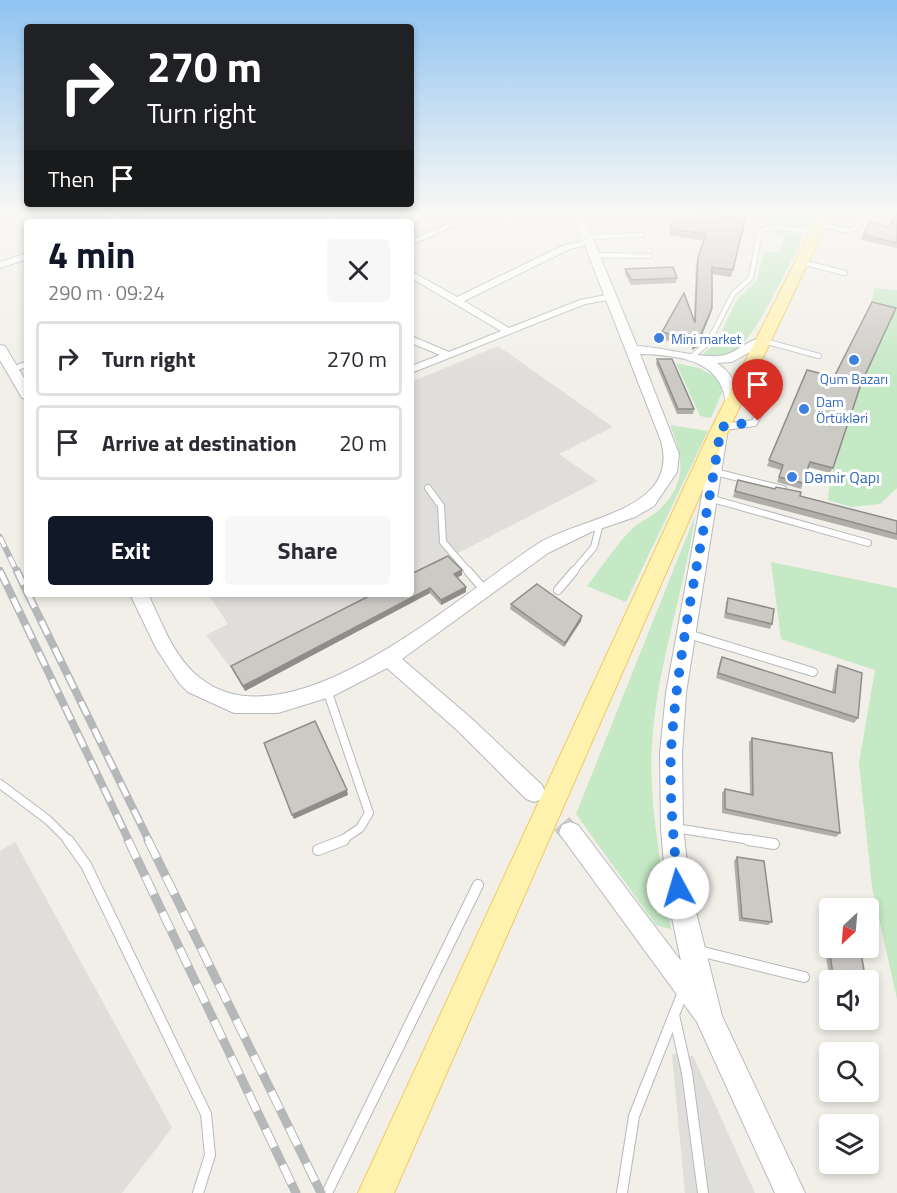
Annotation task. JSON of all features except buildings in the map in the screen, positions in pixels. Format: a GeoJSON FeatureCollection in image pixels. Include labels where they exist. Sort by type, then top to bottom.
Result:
{"type":"FeatureCollection","features":[{"type":"Feature","properties":{"kind":"main road"},"geometry":{"type":"LineString","coordinates":[[140,597],[175,663],[194,685],[216,699],[245,707],[267,708],[304,699],[327,690],[388,658],[544,548],[600,523],[633,513],[653,500],[672,461],[670,450],[598,266]]}},
{"type":"Feature","properties":{"kind":"main road"},"geometry":{"type":"LineString","coordinates":[[376,1193],[721,427],[800,266]]}},
{"type":"Feature","properties":{"kind":"main road"},"geometry":{"type":"LineString","coordinates":[[694,359],[727,359],[763,341]]}},
{"type":"Feature","properties":{"kind":"main road"},"geometry":{"type":"LineString","coordinates":[[0,349],[24,390]]}},
{"type":"Feature","properties":{"kind":"main road"},"geometry":{"type":"LineString","coordinates":[[633,350],[651,350],[694,359],[712,366],[727,378],[733,403]]}},
{"type":"Feature","properties":{"kind":"main road"},"geometry":{"type":"LineString","coordinates":[[721,427],[676,693],[671,753],[672,828],[678,888],[709,1018],[790,1193]]}},
{"type":"Feature","properties":{"kind":"main road"},"geometry":{"type":"LineString","coordinates":[[388,658],[464,724],[534,792]]}},
{"type":"Feature","properties":{"kind":"main road"},"geometry":{"type":"LineString","coordinates":[[570,833],[709,1018]]}},
{"type":"Feature","properties":{"kind":"street"},"geometry":{"type":"LineString","coordinates":[[457,301],[529,266]]}},
{"type":"Feature","properties":{"kind":"street"},"geometry":{"type":"LineString","coordinates":[[414,276],[509,332]]}},
{"type":"Feature","properties":{"kind":"street"},"geometry":{"type":"LineString","coordinates":[[414,369],[583,302],[611,297]]}},
{"type":"Feature","properties":{"kind":"street"},"geometry":{"type":"LineString","coordinates":[[414,340],[448,356]]}},
{"type":"Feature","properties":{"kind":"street"},"geometry":{"type":"LineString","coordinates":[[12,369],[24,365]]}},
{"type":"Feature","properties":{"kind":"lane"},"geometry":{"type":"LineString","coordinates":[[694,359],[708,343],[733,294],[751,278],[753,266]]}},
{"type":"Feature","properties":{"kind":"lane"},"geometry":{"type":"LineString","coordinates":[[816,266],[845,273]]}},
{"type":"Feature","properties":{"kind":"lane"},"geometry":{"type":"LineString","coordinates":[[763,341],[819,356]]}},
{"type":"Feature","properties":{"kind":"lane"},"geometry":{"type":"LineString","coordinates":[[721,427],[758,421],[765,399],[744,380]]}},
{"type":"Feature","properties":{"kind":"lane"},"geometry":{"type":"LineString","coordinates":[[715,472],[787,490]]}},
{"type":"Feature","properties":{"kind":"lane"},"geometry":{"type":"LineString","coordinates":[[428,488],[441,506],[443,542],[485,591]]}},
{"type":"Feature","properties":{"kind":"lane"},"geometry":{"type":"LineString","coordinates":[[709,498],[868,543]]}},
{"type":"Feature","properties":{"kind":"lane"},"geometry":{"type":"LineString","coordinates":[[558,590],[594,548],[600,523]]}},
{"type":"Feature","properties":{"kind":"lane"},"geometry":{"type":"LineString","coordinates":[[686,633],[813,672]]}},
{"type":"Feature","properties":{"kind":"lane"},"geometry":{"type":"LineString","coordinates":[[318,850],[350,838],[364,827],[369,813],[327,690]]}},
{"type":"Feature","properties":{"kind":"lane"},"geometry":{"type":"LineString","coordinates":[[0,784],[62,831],[73,842],[92,875],[206,1114],[210,1155],[198,1193]]}},
{"type":"Feature","properties":{"kind":"lane"},"geometry":{"type":"LineString","coordinates":[[672,828],[774,844]]}},
{"type":"Feature","properties":{"kind":"lane"},"geometry":{"type":"LineString","coordinates":[[327,1193],[478,885]]}},
{"type":"Feature","properties":{"kind":"lane"},"geometry":{"type":"LineString","coordinates":[[691,949],[804,977]]}},
{"type":"Feature","properties":{"kind":"lane"},"geometry":{"type":"LineString","coordinates":[[622,1193],[627,1148],[634,1116],[686,987]]}},
{"type":"Feature","properties":{"kind":"lane"},"geometry":{"type":"LineString","coordinates":[[674,1015],[687,1074],[703,1193]]}},
{"type":"Feature","properties":{"kind":"shaded area"},"geometry":{"type":"Polygon","coordinates":[[[498,346],[613,427],[559,454],[598,481],[414,575],[414,381],[498,346]]]}},
{"type":"Feature","properties":{"kind":"shaded area"},"geometry":{"type":"Polygon","coordinates":[[[210,597],[371,597],[231,668],[206,635],[228,624],[210,597]]]}},
{"type":"Feature","properties":{"kind":"shaded area"},"geometry":{"type":"Polygon","coordinates":[[[15,842],[172,1128],[122,1193],[0,1193],[0,851],[15,842]]]}},
{"type":"Feature","properties":{"kind":"shaded area"},"geometry":{"type":"Polygon","coordinates":[[[672,1054],[693,1056],[755,1193],[685,1193],[672,1054]]]}},
{"type":"Feature","properties":{"kind":"green space"},"geometry":{"type":"Polygon","coordinates":[[[760,266],[789,266],[757,324],[741,345],[723,355],[702,355],[716,343],[737,300],[757,280],[760,266]]]}},
{"type":"Feature","properties":{"kind":"green space"},"geometry":{"type":"Polygon","coordinates":[[[875,288],[897,290],[897,488],[880,504],[851,507],[828,500],[833,471],[859,389],[871,300],[875,288]]]}},
{"type":"Feature","properties":{"kind":"green space"},"geometry":{"type":"Polygon","coordinates":[[[676,363],[699,368],[719,379],[723,390],[711,418],[700,416],[676,363]]]}},
{"type":"Feature","properties":{"kind":"green space"},"geometry":{"type":"Polygon","coordinates":[[[670,425],[708,431],[626,602],[587,586],[627,535],[660,509],[675,489],[679,479],[680,459],[670,425]]]}},
{"type":"Feature","properties":{"kind":"green space"},"geometry":{"type":"Polygon","coordinates":[[[695,516],[659,686],[652,743],[654,813],[671,929],[656,925],[576,814],[695,516]]]}},
{"type":"Feature","properties":{"kind":"green space"},"geometry":{"type":"Polygon","coordinates":[[[771,562],[897,588],[897,999],[879,918],[879,898],[874,898],[872,887],[859,763],[875,670],[781,639],[771,562]]]}},
{"type":"Feature","properties":{"kind":"tunnel"},"geometry":{"type":"LineString","coordinates":[[542,801],[570,833]]}},
{"type":"Feature","properties":{"kind":"railway"},"geometry":{"type":"LineString","coordinates":[[0,537],[17,572]]}},
{"type":"Feature","properties":{"kind":"railway"},"geometry":{"type":"LineString","coordinates":[[0,571],[129,841]]}},
{"type":"Feature","properties":{"kind":"railway"},"geometry":{"type":"LineString","coordinates":[[17,571],[24,586]]}},
{"type":"Feature","properties":{"kind":"railway"},"geometry":{"type":"LineString","coordinates":[[29,597],[149,841]]}},
{"type":"Feature","properties":{"kind":"railway"},"geometry":{"type":"LineString","coordinates":[[128,840],[296,1193]]}},
{"type":"Feature","properties":{"kind":"railway"},"geometry":{"type":"LineString","coordinates":[[148,840],[321,1193]]}},
{"type":"Feature","properties":{"kind":"place","name":"Mini market"},"geometry":{"type":"Point","coordinates":[659,338]}},
{"type":"Feature","properties":{"kind":"place","name":"Qum Bazarı"},"geometry":{"type":"Point","coordinates":[854,360]}},
{"type":"Feature","properties":{"kind":"place","name":"Dam Örtükləri"},"geometry":{"type":"Point","coordinates":[804,409]}},
{"type":"Feature","properties":{"kind":"place","name":"Dəmir Qapı"},"geometry":{"type":"Point","coordinates":[792,477]}},
{"type":"Feature","properties":{"kind":"route"},"geometry":{"type":"LineString","coordinates":[[678,888],[671,806],[671,753],[676,693],[721,427],[758,421]]}}]}
